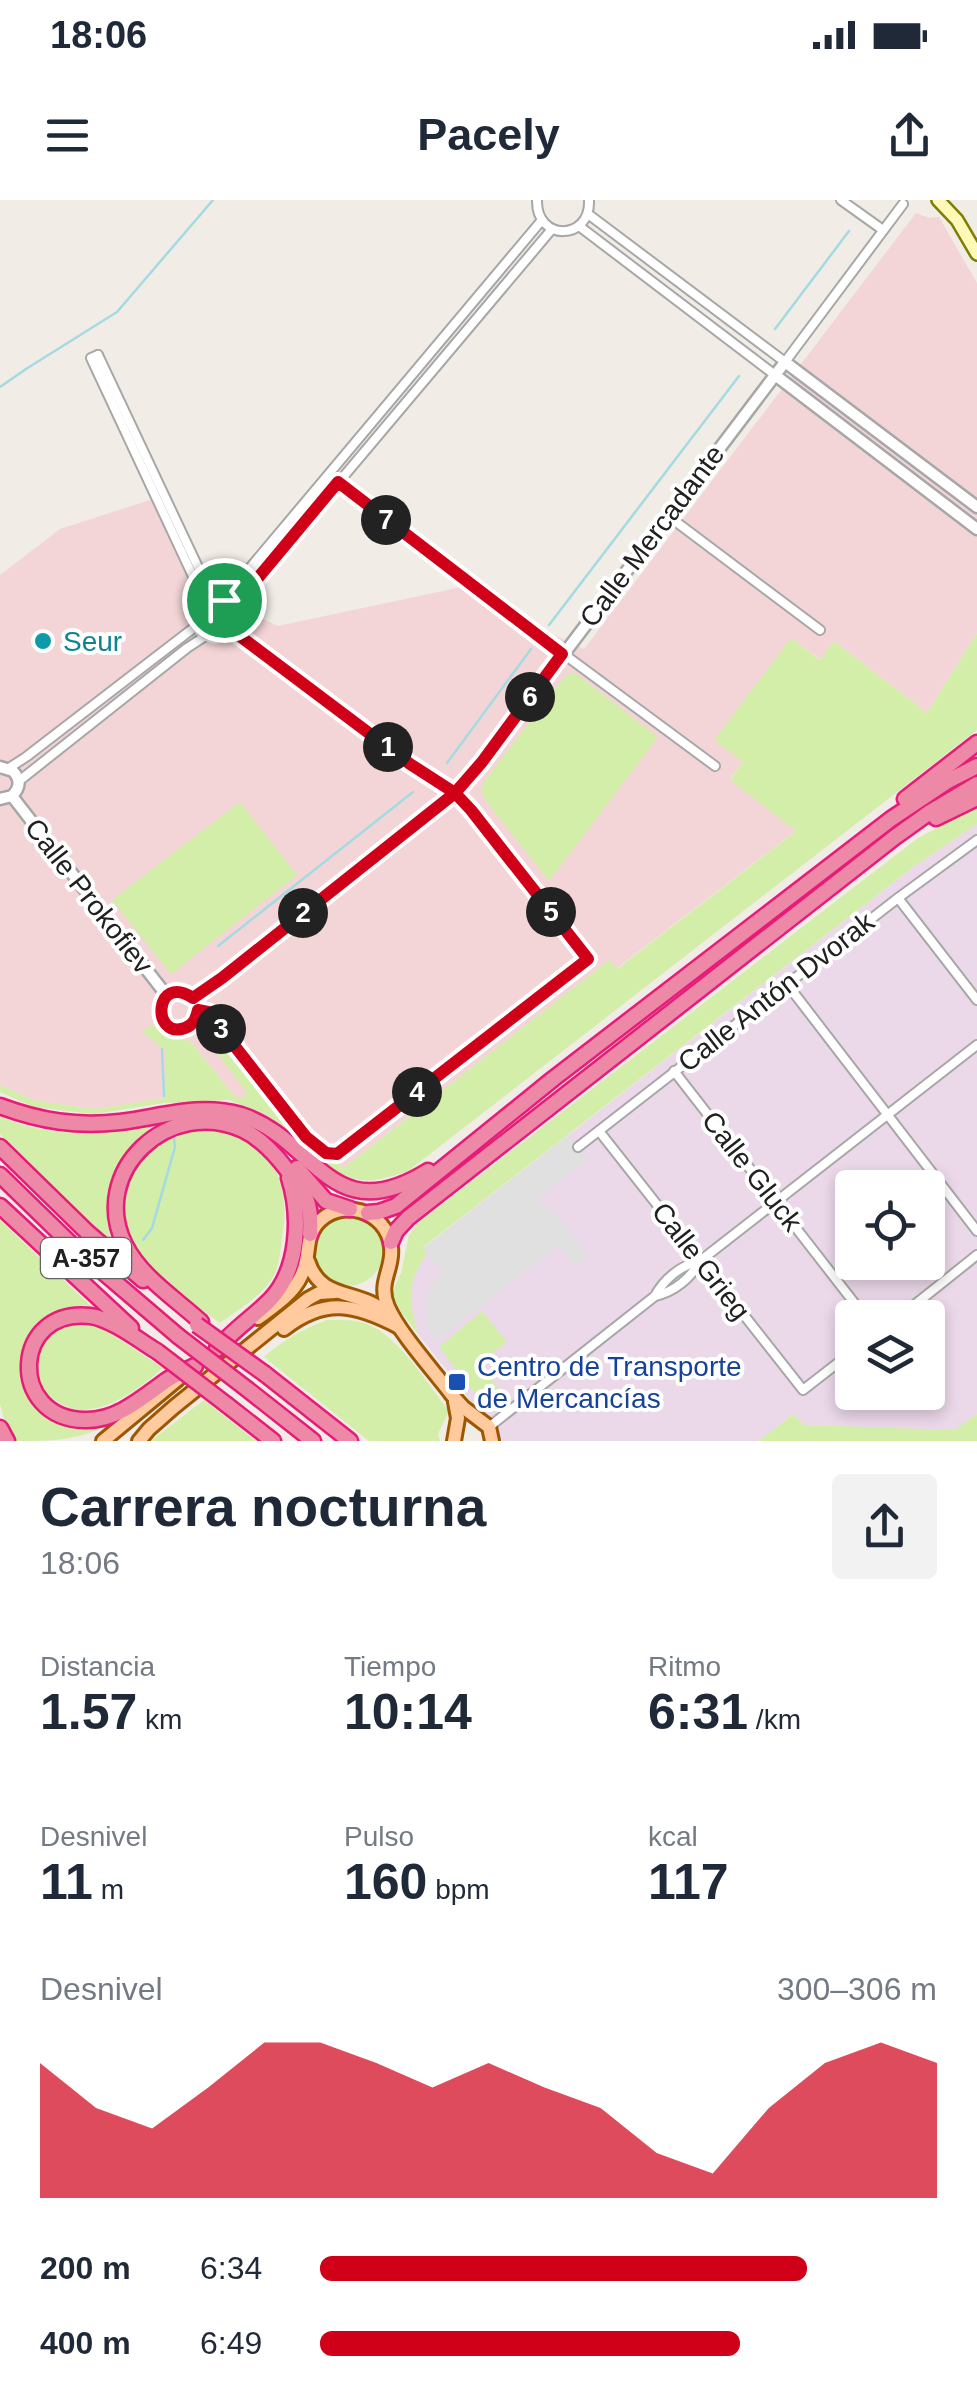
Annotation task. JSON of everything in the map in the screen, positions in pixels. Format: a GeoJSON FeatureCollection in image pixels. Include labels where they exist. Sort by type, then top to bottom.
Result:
{"type":"FeatureCollection","features":[{"type":"Feature","properties":{"kind":"highway"},"geometry":{"type":"LineString","coordinates":[[862,841],[876,822],[977,743]]}},
{"type":"Feature","properties":{"kind":"highway"},"geometry":{"type":"LineString","coordinates":[[368,1214],[396,1206],[862,841],[919,799],[977,766]]}},
{"type":"Feature","properties":{"kind":"highway"},"geometry":{"type":"LineString","coordinates":[[391,1242],[408,1218],[895,837],[977,784]]}},
{"type":"Feature","properties":{"kind":"highway"},"geometry":{"type":"LineString","coordinates":[[895,837],[916,831],[977,798]]}},
{"type":"Feature","properties":{"kind":"highway"},"geometry":{"type":"LineString","coordinates":[[0,1106],[64,1124],[124,1121],[189,1109],[220,1110],[261,1122],[317,1170],[360,1190],[382,1191],[406,1184],[487,1132]]}},
{"type":"Feature","properties":{"kind":"highway"},"geometry":{"type":"LineString","coordinates":[[239,1115],[267,1134],[326,1201],[350,1209]]}},
{"type":"Feature","properties":{"kind":"highway"},"geometry":{"type":"LineString","coordinates":[[310,1234],[306,1194],[277,1156],[243,1130],[220,1123],[197,1120],[173,1126],[151,1138],[134,1155],[122,1177],[117,1199],[118,1224],[126,1246],[144,1271],[224,1349],[265,1374],[350,1441]]}},
{"type":"Feature","properties":{"kind":"highway"},"geometry":{"type":"LineString","coordinates":[[0,1146],[87,1232],[199,1323]]}},
{"type":"Feature","properties":{"kind":"highway"},"geometry":{"type":"LineString","coordinates":[[224,1349],[234,1329],[271,1299],[290,1264],[297,1220],[295,1198],[277,1156]]}},
{"type":"Feature","properties":{"kind":"highway","name":"A-357"},"geometry":{"type":"LineString","coordinates":[[0,1175],[76,1248],[178,1336],[313,1441]]}},
{"type":"Feature","properties":{"kind":"highway","name":"A-357"},"geometry":{"type":"LineString","coordinates":[[0,1206],[158,1352],[274,1441]]}},
{"type":"Feature","properties":{"kind":"highway"},"geometry":{"type":"LineString","coordinates":[[158,1352],[93,1316],[66,1316],[47,1326],[34,1340],[28,1364],[30,1384],[40,1402],[60,1416],[85,1420],[128,1408],[195,1366]]}},
{"type":"Feature","properties":{"kind":"highway"},"geometry":{"type":"LineString","coordinates":[[0,1428],[7,1441]]}},
{"type":"Feature","properties":{"kind":"main road"},"geometry":{"type":"LineString","coordinates":[[938,200],[957,220],[977,254]]}},
{"type":"Feature","properties":{"kind":"main road"},"geometry":{"type":"LineString","coordinates":[[103,1441],[195,1366],[224,1349],[296,1287],[302,1277],[310,1234],[317,1223],[326,1215],[350,1209],[368,1214],[383,1225],[391,1242],[384,1286],[388,1308],[452,1395],[486,1429]]}},
{"type":"Feature","properties":{"kind":"main road"},"geometry":{"type":"LineString","coordinates":[[307,1258],[316,1279],[335,1292]]}},
{"type":"Feature","properties":{"kind":"main road"},"geometry":{"type":"LineString","coordinates":[[351,1294],[370,1288],[385,1275]]}},
{"type":"Feature","properties":{"kind":"main road"},"geometry":{"type":"LineString","coordinates":[[139,1441],[319,1293],[351,1294],[376,1304],[401,1328]]}},
{"type":"Feature","properties":{"kind":"main road"},"geometry":{"type":"LineString","coordinates":[[211,1378],[320,1309],[360,1309],[401,1328]]}},
{"type":"Feature","properties":{"kind":"main road"},"geometry":{"type":"LineString","coordinates":[[452,1395],[458,1410],[455,1434]]}},
{"type":"Feature","properties":{"kind":"main road"},"geometry":{"type":"LineString","coordinates":[[455,1434],[466,1420],[486,1429]]}},
{"type":"Feature","properties":{"kind":"street"},"geometry":{"type":"LineString","coordinates":[[538,200],[542,220],[552,229],[566,232],[579,226],[588,214],[589,200]]}},
{"type":"Feature","properties":{"kind":"street"},"geometry":{"type":"LineString","coordinates":[[841,200],[883,230]]}},
{"type":"Feature","properties":{"kind":"street","name":"Calle Mercadante"},"geometry":{"type":"LineString","coordinates":[[193,998],[455,793],[904,204]]}},
{"type":"Feature","properties":{"kind":"street"},"geometry":{"type":"LineString","coordinates":[[588,214],[977,507]]}},
{"type":"Feature","properties":{"kind":"street"},"geometry":{"type":"LineString","coordinates":[[210,633],[198,614],[209,601],[224,600],[542,220]]}},
{"type":"Feature","properties":{"kind":"street"},"geometry":{"type":"LineString","coordinates":[[579,226],[977,529]]}},
{"type":"Feature","properties":{"kind":"street"},"geometry":{"type":"LineString","coordinates":[[232,609],[552,229]]}},
{"type":"Feature","properties":{"kind":"street"},"geometry":{"type":"LineString","coordinates":[[98,354],[209,601],[91,358],[98,354]]}},
{"type":"Feature","properties":{"kind":"street"},"geometry":{"type":"LineString","coordinates":[[338,482],[715,766]]}},
{"type":"Feature","properties":{"kind":"street"},"geometry":{"type":"LineString","coordinates":[[668,515],[820,630]]}},
{"type":"Feature","properties":{"kind":"street"},"geometry":{"type":"LineString","coordinates":[[0,799],[12,796],[19,781],[187,648],[210,633],[220,634],[229,628],[232,609],[224,600]]}},
{"type":"Feature","properties":{"kind":"street"},"geometry":{"type":"LineString","coordinates":[[4,767],[42,745],[200,622]]}},
{"type":"Feature","properties":{"kind":"street"},"geometry":{"type":"LineString","coordinates":[[198,1010],[208,1012],[306,1137],[326,1153],[337,1154],[588,959],[455,793],[410,764],[229,628]]}},
{"type":"Feature","properties":{"kind":"street"},"geometry":{"type":"LineString","coordinates":[[4,767],[14,771],[19,781]]}},
{"type":"Feature","properties":{"kind":"street","name":"Calle Prokofiev"},"geometry":{"type":"LineString","coordinates":[[12,796],[167,996]]}},
{"type":"Feature","properties":{"kind":"street","name":"Calle Antón Dvorak"},"geometry":{"type":"LineString","coordinates":[[578,1147],[977,840]]}},
{"type":"Feature","properties":{"kind":"street"},"geometry":{"type":"LineString","coordinates":[[898,898],[977,1000]]}},
{"type":"Feature","properties":{"kind":"street"},"geometry":{"type":"LineString","coordinates":[[786,984],[977,1232]]}},
{"type":"Feature","properties":{"kind":"street"},"geometry":{"type":"LineString","coordinates":[[183,992],[193,998],[198,1010],[190,1026],[172,1028],[162,1019],[160,1007],[167,996],[183,992]]}},
{"type":"Feature","properties":{"kind":"street"},"geometry":{"type":"LineString","coordinates":[[486,1429],[655,1296],[668,1293],[695,1272],[700,1261],[977,1045]]}},
{"type":"Feature","properties":{"kind":"street","name":"Calle Gluck"},"geometry":{"type":"LineString","coordinates":[[674,1071],[852,1300]]}},
{"type":"Feature","properties":{"kind":"street","name":"Calle Grieg"},"geometry":{"type":"LineString","coordinates":[[599,1130],[803,1390],[835,1365]]}},
{"type":"Feature","properties":{"kind":"street"},"geometry":{"type":"LineString","coordinates":[[921,1300],[977,1255]]}},
{"type":"Feature","properties":{"kind":"shaded area"},"geometry":{"type":"Polygon","coordinates":[[[916,213],[939,217],[977,283],[977,633],[927,713],[834,641],[821,660],[792,639],[743,762],[730,779],[797,830],[616,969],[609,961],[342,1169],[325,1165],[284,1127],[234,1096],[191,1042],[165,1049],[167,1098],[96,1109],[36,1101],[0,1085],[0,575],[60,529],[159,497],[186,573],[206,587],[223,584],[246,611],[278,626],[485,582],[550,633],[584,649],[916,213]]]}},
{"type":"Feature","properties":{"kind":"shaded area"},"geometry":{"type":"Polygon","coordinates":[[[977,824],[977,1414],[954,1431],[803,1425],[794,1414],[758,1441],[502,1441],[418,1334],[410,1290],[415,1271],[427,1254],[423,1248],[917,864],[977,824]]]}},
{"type":"Feature","properties":{"kind":"shaded area"},"geometry":{"type":"Polygon","coordinates":[[[568,1135],[588,1159],[537,1199],[545,1209],[549,1206],[588,1256],[575,1267],[558,1246],[435,1342],[426,1325],[425,1302],[442,1273],[423,1248],[568,1135]]]}},
{"type":"Feature","properties":{"kind":"green space"},"geometry":{"type":"Polygon","coordinates":[[[977,633],[977,730],[408,1171],[366,1180],[325,1165],[342,1157],[342,1169],[609,960],[617,969],[796,831],[730,780],[743,762],[714,740],[791,638],[820,660],[834,641],[927,713],[977,633]]]}},
{"type":"Feature","properties":{"kind":"green space"},"geometry":{"type":"Polygon","coordinates":[[[575,673],[658,737],[549,881],[483,797],[482,787],[566,675],[575,673]]]}},
{"type":"Feature","properties":{"kind":"green space"},"geometry":{"type":"Polygon","coordinates":[[[240,802],[297,875],[171,974],[112,900],[240,802]]]}},
{"type":"Feature","properties":{"kind":"green space"},"geometry":{"type":"Polygon","coordinates":[[[977,807],[977,824],[917,864],[423,1247],[427,1254],[415,1274],[411,1292],[418,1334],[399,1309],[394,1288],[409,1235],[418,1223],[918,838],[977,807]]]}},
{"type":"Feature","properties":{"kind":"green space"},"geometry":{"type":"Polygon","coordinates":[[[156,1024],[166,1033],[191,1042],[234,1096],[242,1099],[247,1093],[203,1034],[207,1025],[284,1123],[323,1157],[320,1160],[267,1115],[229,1100],[164,1103],[94,1114],[34,1107],[0,1092],[0,1085],[36,1101],[96,1109],[166,1098],[165,1050],[141,1031],[156,1024]]]}},
{"type":"Feature","properties":{"kind":"green space"},"geometry":{"type":"Polygon","coordinates":[[[0,1116],[38,1128],[76,1132],[155,1124],[130,1149],[114,1177],[107,1208],[112,1243],[21,1159],[0,1134],[0,1116]]]}},
{"type":"Feature","properties":{"kind":"green space"},"geometry":{"type":"Polygon","coordinates":[[[212,1129],[250,1142],[263,1153],[273,1166],[284,1199],[281,1250],[272,1278],[252,1300],[220,1323],[169,1286],[142,1259],[127,1227],[126,1210],[132,1176],[152,1148],[178,1134],[212,1129]]]}},
{"type":"Feature","properties":{"kind":"green space"},"geometry":{"type":"Polygon","coordinates":[[[348,1216],[373,1226],[383,1251],[373,1276],[348,1286],[323,1276],[313,1251],[323,1226],[348,1216]]]}},
{"type":"Feature","properties":{"kind":"green space"},"geometry":{"type":"Polygon","coordinates":[[[0,1220],[94,1309],[69,1311],[33,1335],[27,1390],[46,1415],[91,1427],[106,1426],[62,1439],[16,1441],[5,1423],[0,1404],[0,1220]]]}},
{"type":"Feature","properties":{"kind":"green space"},"geometry":{"type":"Polygon","coordinates":[[[482,1311],[507,1342],[480,1363],[502,1393],[497,1397],[487,1391],[476,1395],[439,1347],[482,1311]]]}},
{"type":"Feature","properties":{"kind":"green space"},"geometry":{"type":"Polygon","coordinates":[[[327,1320],[367,1324],[401,1350],[449,1411],[438,1434],[440,1441],[369,1441],[264,1357],[278,1345],[327,1320]]]}},
{"type":"Feature","properties":{"kind":"green space"},"geometry":{"type":"Polygon","coordinates":[[[96,1324],[163,1368],[115,1402],[75,1409],[58,1402],[40,1386],[36,1373],[38,1358],[42,1345],[55,1330],[96,1324]]]}},
{"type":"Feature","properties":{"kind":"green space"},"geometry":{"type":"Polygon","coordinates":[[[204,1400],[256,1441],[151,1441],[152,1440],[204,1400]]]}},
{"type":"Feature","properties":{"kind":"green space"},"geometry":{"type":"Polygon","coordinates":[[[794,1414],[804,1425],[954,1430],[977,1414],[977,1441],[758,1441],[794,1414]]]}},
{"type":"Feature","properties":{"kind":"waterway"},"geometry":{"type":"LineString","coordinates":[[0,387],[117,312],[213,200]]}},
{"type":"Feature","properties":{"kind":"waterway"},"geometry":{"type":"LineString","coordinates":[[775,329],[849,231]]}},
{"type":"Feature","properties":{"kind":"waterway"},"geometry":{"type":"LineString","coordinates":[[549,625],[739,376]]}},
{"type":"Feature","properties":{"kind":"waterway"},"geometry":{"type":"LineString","coordinates":[[447,763],[531,649]]}},
{"type":"Feature","properties":{"kind":"waterway"},"geometry":{"type":"LineString","coordinates":[[218,946],[413,792]]}},
{"type":"Feature","properties":{"kind":"waterway"},"geometry":{"type":"LineString","coordinates":[[162,1049],[164,1096]]}},
{"type":"Feature","properties":{"kind":"waterway"},"geometry":{"type":"LineString","coordinates":[[143,1240],[152,1228],[175,1147],[174,1138]]}},
{"type":"Feature","properties":{"kind":"place","name":"Seur"},"geometry":{"type":"Point","coordinates":[43,641]}},
{"type":"Feature","properties":{"kind":"place","name":"Centro de Transporte de Mercancías"},"geometry":{"type":"Point","coordinates":[457,1382]}},
{"type":"Feature","properties":{"kind":"route"},"geometry":{"type":"LineString","coordinates":[[224,600],[215,599],[201,606],[198,614],[206,631],[215,634],[229,628],[410,764],[455,793],[222,978],[193,998],[183,992],[172,993],[160,1007],[166,1024],[178,1029],[190,1026],[198,1010],[208,1012],[306,1137],[326,1153],[337,1154],[588,959],[455,793],[562,654],[338,482],[232,609],[224,600]]}}]}
